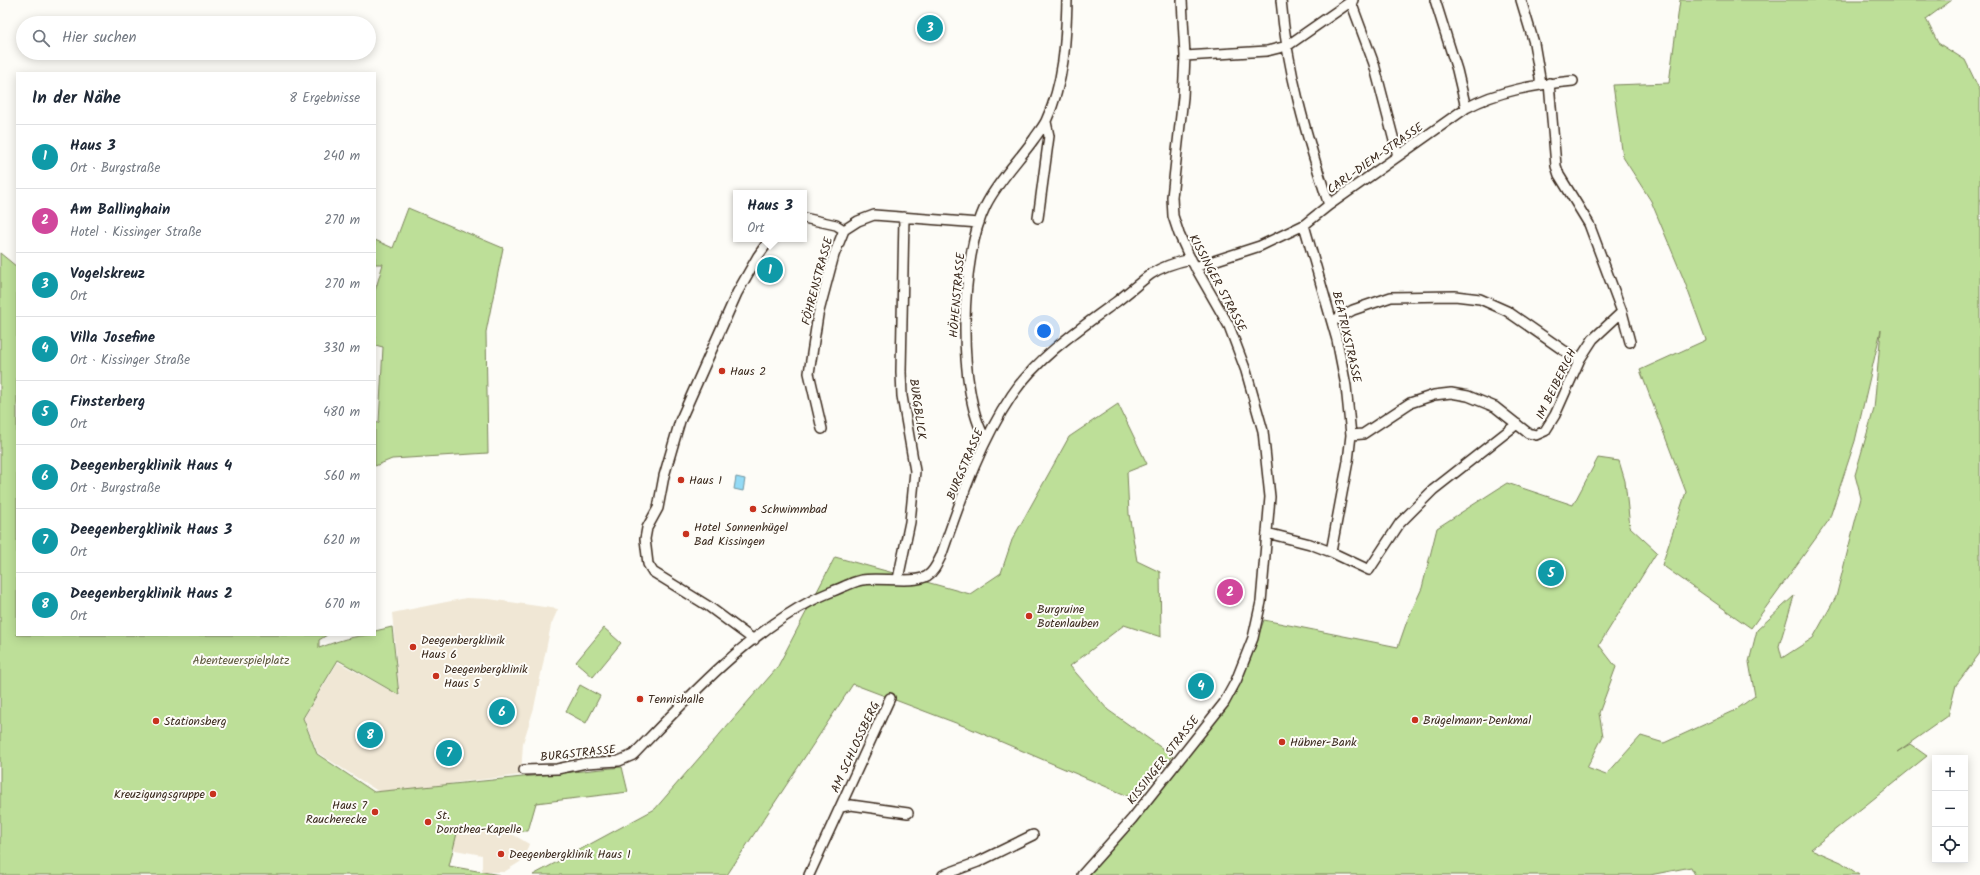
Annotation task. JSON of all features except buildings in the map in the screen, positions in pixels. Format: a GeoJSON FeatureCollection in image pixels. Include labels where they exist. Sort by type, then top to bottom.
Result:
{"type":"FeatureCollection","features":[{"type":"Feature","properties":{"kind":"street","name":"HÖHENSTRASSE"},"geometry":{"type":"LineString","coordinates":[[986,440],[976,422],[966,367],[964,339],[968,274],[979,223],[986,205],[1046,122],[1058,87],[1064,59],[1067,0]]}},
{"type":"Feature","properties":{"kind":"street","name":"KISSINGER STRASSE"},"geometry":{"type":"LineString","coordinates":[[1082,875],[1132,819],[1224,703],[1236,681],[1257,623],[1270,497],[1266,456],[1258,412],[1246,371],[1229,326],[1193,263],[1179,234],[1173,216],[1172,197],[1183,97],[1185,56],[1182,0]]}},
{"type":"Feature","properties":{"kind":"street"},"geometry":{"type":"LineString","coordinates":[[1281,0],[1287,46],[1302,121],[1329,205]]}},
{"type":"Feature","properties":{"kind":"street"},"geometry":{"type":"LineString","coordinates":[[1435,0],[1458,70],[1466,108]]}},
{"type":"Feature","properties":{"kind":"street"},"geometry":{"type":"LineString","coordinates":[[1521,0],[1545,84],[1556,166],[1559,175],[1590,224],[1622,312],[1630,342]]}},
{"type":"Feature","properties":{"kind":"street"},"geometry":{"type":"LineString","coordinates":[[1185,56],[1267,51],[1287,46],[1352,1],[1374,64],[1398,156]]}},
{"type":"Feature","properties":{"kind":"street","name":"CARL-DIEM-STRASSE"},"geometry":{"type":"LineString","coordinates":[[1193,263],[1260,246],[1304,225],[1329,205],[1398,156],[1466,108],[1482,99],[1502,92],[1545,84],[1573,81]]}},
{"type":"Feature","properties":{"kind":"street","name":"HÖHENSTRASSE"},"geometry":{"type":"LineString","coordinates":[[1038,218],[1049,136],[1046,122]]}},
{"type":"Feature","properties":{"kind":"street","name":"FÖHRENSTRASSE"},"geometry":{"type":"LineString","coordinates":[[822,429],[809,373],[818,315],[834,255],[844,230],[858,221],[874,215],[979,223]]}},
{"type":"Feature","properties":{"kind":"street","name":"BURGBLICK"},"geometry":{"type":"LineString","coordinates":[[898,579],[910,522],[915,471],[902,396],[900,372],[904,217]]}},
{"type":"Feature","properties":{"kind":"street"},"geometry":{"type":"LineString","coordinates":[[807,219],[836,225],[844,230]]}},
{"type":"Feature","properties":{"kind":"street","name":"BEATRIXSTRASSE"},"geometry":{"type":"LineString","coordinates":[[1304,225],[1332,321],[1346,386],[1351,435],[1348,461],[1331,552]]}},
{"type":"Feature","properties":{"kind":"street"},"geometry":{"type":"LineString","coordinates":[[754,640],[708,606],[653,572],[648,564],[645,539],[647,528],[658,508],[664,476],[680,421],[735,296],[768,242]]}},
{"type":"Feature","properties":{"kind":"street","name":"BURGSTRASSE"},"geometry":{"type":"LineString","coordinates":[[524,770],[557,769],[586,763],[619,761],[633,755],[684,702],[731,658],[794,611],[819,597],[861,580],[898,579],[913,581],[923,578],[935,569],[986,440],[1012,395],[1060,344],[1152,274],[1173,263],[1193,263]]}},
{"type":"Feature","properties":{"kind":"street"},"geometry":{"type":"LineString","coordinates":[[1332,321],[1353,310],[1391,297],[1455,296],[1480,299],[1507,311],[1563,350],[1580,359]]}},
{"type":"Feature","properties":{"kind":"street","name":"IM BEIBERICH"},"geometry":{"type":"LineString","coordinates":[[1351,435],[1363,434],[1410,403],[1434,395],[1451,393],[1468,396],[1495,407],[1528,433],[1536,435],[1545,431],[1555,415],[1580,359],[1593,339],[1622,312]]}},
{"type":"Feature","properties":{"kind":"street"},"geometry":{"type":"LineString","coordinates":[[1267,533],[1310,544],[1369,570],[1400,523],[1428,495],[1517,424]]}},
{"type":"Feature","properties":{"kind":"street","name":"AM SCHLOSSBERG"},"geometry":{"type":"LineString","coordinates":[[809,875],[841,807],[846,791],[890,698]]}},
{"type":"Feature","properties":{"kind":"street","name":"AM SCHLOSSBERG"},"geometry":{"type":"LineString","coordinates":[[841,807],[851,805],[908,813]]}},
{"type":"Feature","properties":{"kind":"street"},"geometry":{"type":"LineString","coordinates":[[943,875],[978,862],[1033,835]]}},
{"type":"Feature","properties":{"kind":"shaded area"},"geometry":{"type":"Polygon","coordinates":[[[466,598],[489,599],[558,609],[551,625],[534,708],[523,743],[521,775],[452,783],[446,787],[457,830],[488,831],[514,835],[529,844],[525,855],[520,862],[504,872],[482,872],[482,855],[455,850],[450,837],[318,753],[304,718],[338,662],[400,696],[392,613],[466,598]]]}},
{"type":"Feature","properties":{"kind":"green space"},"geometry":{"type":"Polygon","coordinates":[[[1680,0],[1952,0],[1926,19],[1938,43],[1965,60],[1980,91],[1980,653],[1956,685],[1948,716],[1897,752],[1910,744],[1927,756],[1811,849],[1841,862],[1859,875],[1695,875],[1691,867],[1650,875],[1089,875],[1153,800],[1228,706],[1248,664],[1264,620],[1398,647],[1407,621],[1422,588],[1437,528],[1507,483],[1573,505],[1598,458],[1619,461],[1625,481],[1630,527],[1657,552],[1599,645],[1616,667],[1599,713],[1603,736],[1587,768],[1606,775],[1641,736],[1664,743],[1734,711],[1755,696],[1749,662],[1757,630],[1794,596],[1779,646],[1782,658],[1813,638],[1836,597],[1861,498],[1855,475],[1874,409],[1881,330],[1855,441],[1829,520],[1751,628],[1662,565],[1686,492],[1640,370],[1706,340],[1684,280],[1651,201],[1623,157],[1613,85],[1669,83],[1680,0]]]}},
{"type":"Feature","properties":{"kind":"green space"},"geometry":{"type":"Polygon","coordinates":[[[408,208],[503,248],[486,332],[488,453],[392,459],[376,466],[376,424],[379,422],[383,347],[376,345],[376,288],[383,264],[376,264],[376,240],[393,248],[408,208]]]}},
{"type":"Feature","properties":{"kind":"green space","name":"Abenteuerspielplatz"},"geometry":{"type":"Polygon","coordinates":[[[0,253],[16,266],[16,636],[325,636],[319,640],[319,648],[353,637],[376,636],[376,631],[392,627],[399,695],[338,660],[303,718],[317,754],[374,792],[622,767],[628,792],[536,803],[528,831],[458,829],[449,866],[500,875],[0,875],[0,253]]]}},
{"type":"Feature","properties":{"kind":"green space"},"geometry":{"type":"Polygon","coordinates":[[[1118,404],[1147,464],[1127,472],[1129,514],[1137,561],[1160,572],[1161,637],[1124,625],[1070,666],[1108,710],[1173,756],[1135,799],[969,728],[853,684],[727,875],[533,875],[655,809],[777,668],[835,557],[970,594],[1001,573],[1012,540],[1069,437],[1118,404]]]}},
{"type":"Feature","properties":{"kind":"green space"},"geometry":{"type":"Polygon","coordinates":[[[604,628],[621,643],[593,677],[576,662],[604,628]]]}},
{"type":"Feature","properties":{"kind":"green space"},"geometry":{"type":"Polygon","coordinates":[[[580,685],[600,696],[586,723],[566,712],[580,685]]]}},
{"type":"Feature","properties":{"kind":"water"},"geometry":{"type":"Polygon","coordinates":[[[736,477],[745,479],[743,491],[734,489],[736,477]]]}},
{"type":"Feature","properties":{"kind":"place","name":"Vogelskreuz"},"geometry":{"type":"Point","coordinates":[930,28]}},
{"type":"Feature","properties":{"kind":"place","name":"Haus 3"},"geometry":{"type":"Point","coordinates":[770,270]}},
{"type":"Feature","properties":{"kind":"place","name":"Haus 2"},"geometry":{"type":"Point","coordinates":[722,371]}},
{"type":"Feature","properties":{"kind":"place","name":"Haus 1"},"geometry":{"type":"Point","coordinates":[681,480]}},
{"type":"Feature","properties":{"kind":"place","name":"Schwimmbad"},"geometry":{"type":"Point","coordinates":[753,509]}},
{"type":"Feature","properties":{"kind":"place","name":"Hotel Sonnenhügel Bad Kissingen"},"geometry":{"type":"Point","coordinates":[686,534]}},
{"type":"Feature","properties":{"kind":"place","name":"Finsterberg"},"geometry":{"type":"Point","coordinates":[1551,573]}},
{"type":"Feature","properties":{"kind":"place","name":"Am Ballinghain"},"geometry":{"type":"Point","coordinates":[1230,592]}},
{"type":"Feature","properties":{"kind":"place","name":"Burgruine Botenlauben"},"geometry":{"type":"Point","coordinates":[1029,616]}},
{"type":"Feature","properties":{"kind":"place","name":"Deegenbergklinik Haus 6"},"geometry":{"type":"Point","coordinates":[413,647]}},
{"type":"Feature","properties":{"kind":"place","name":"Deegenbergklinik Haus 5"},"geometry":{"type":"Point","coordinates":[436,676]}},
{"type":"Feature","properties":{"kind":"place","name":"Villa Josefine"},"geometry":{"type":"Point","coordinates":[1201,686]}},
{"type":"Feature","properties":{"kind":"place","name":"Tennishalle"},"geometry":{"type":"Point","coordinates":[640,699]}},
{"type":"Feature","properties":{"kind":"place","name":"Deegenbergklinik Haus 4"},"geometry":{"type":"Point","coordinates":[502,712]}},
{"type":"Feature","properties":{"kind":"place","name":"Brügelmann-Denkmal"},"geometry":{"type":"Point","coordinates":[1415,720]}},
{"type":"Feature","properties":{"kind":"place","name":"Stationsberg"},"geometry":{"type":"Point","coordinates":[156,721]}},
{"type":"Feature","properties":{"kind":"place","name":"Deegenbergklinik Haus 2"},"geometry":{"type":"Point","coordinates":[370,735]}},
{"type":"Feature","properties":{"kind":"place","name":"Hübner-Bank"},"geometry":{"type":"Point","coordinates":[1282,742]}},
{"type":"Feature","properties":{"kind":"place","name":"Deegenbergklinik Haus 3"},"geometry":{"type":"Point","coordinates":[449,753]}},
{"type":"Feature","properties":{"kind":"place","name":"Kreuzigungsgruppe"},"geometry":{"type":"Point","coordinates":[213,794]}},
{"type":"Feature","properties":{"kind":"place","name":"Haus 7 Raucherecke"},"geometry":{"type":"Point","coordinates":[375,812]}},
{"type":"Feature","properties":{"kind":"place","name":"St. Dorothea-Kapelle"},"geometry":{"type":"Point","coordinates":[428,822]}},
{"type":"Feature","properties":{"kind":"place","name":"Deegenbergklinik Haus 1"},"geometry":{"type":"Point","coordinates":[501,854]}}]}
